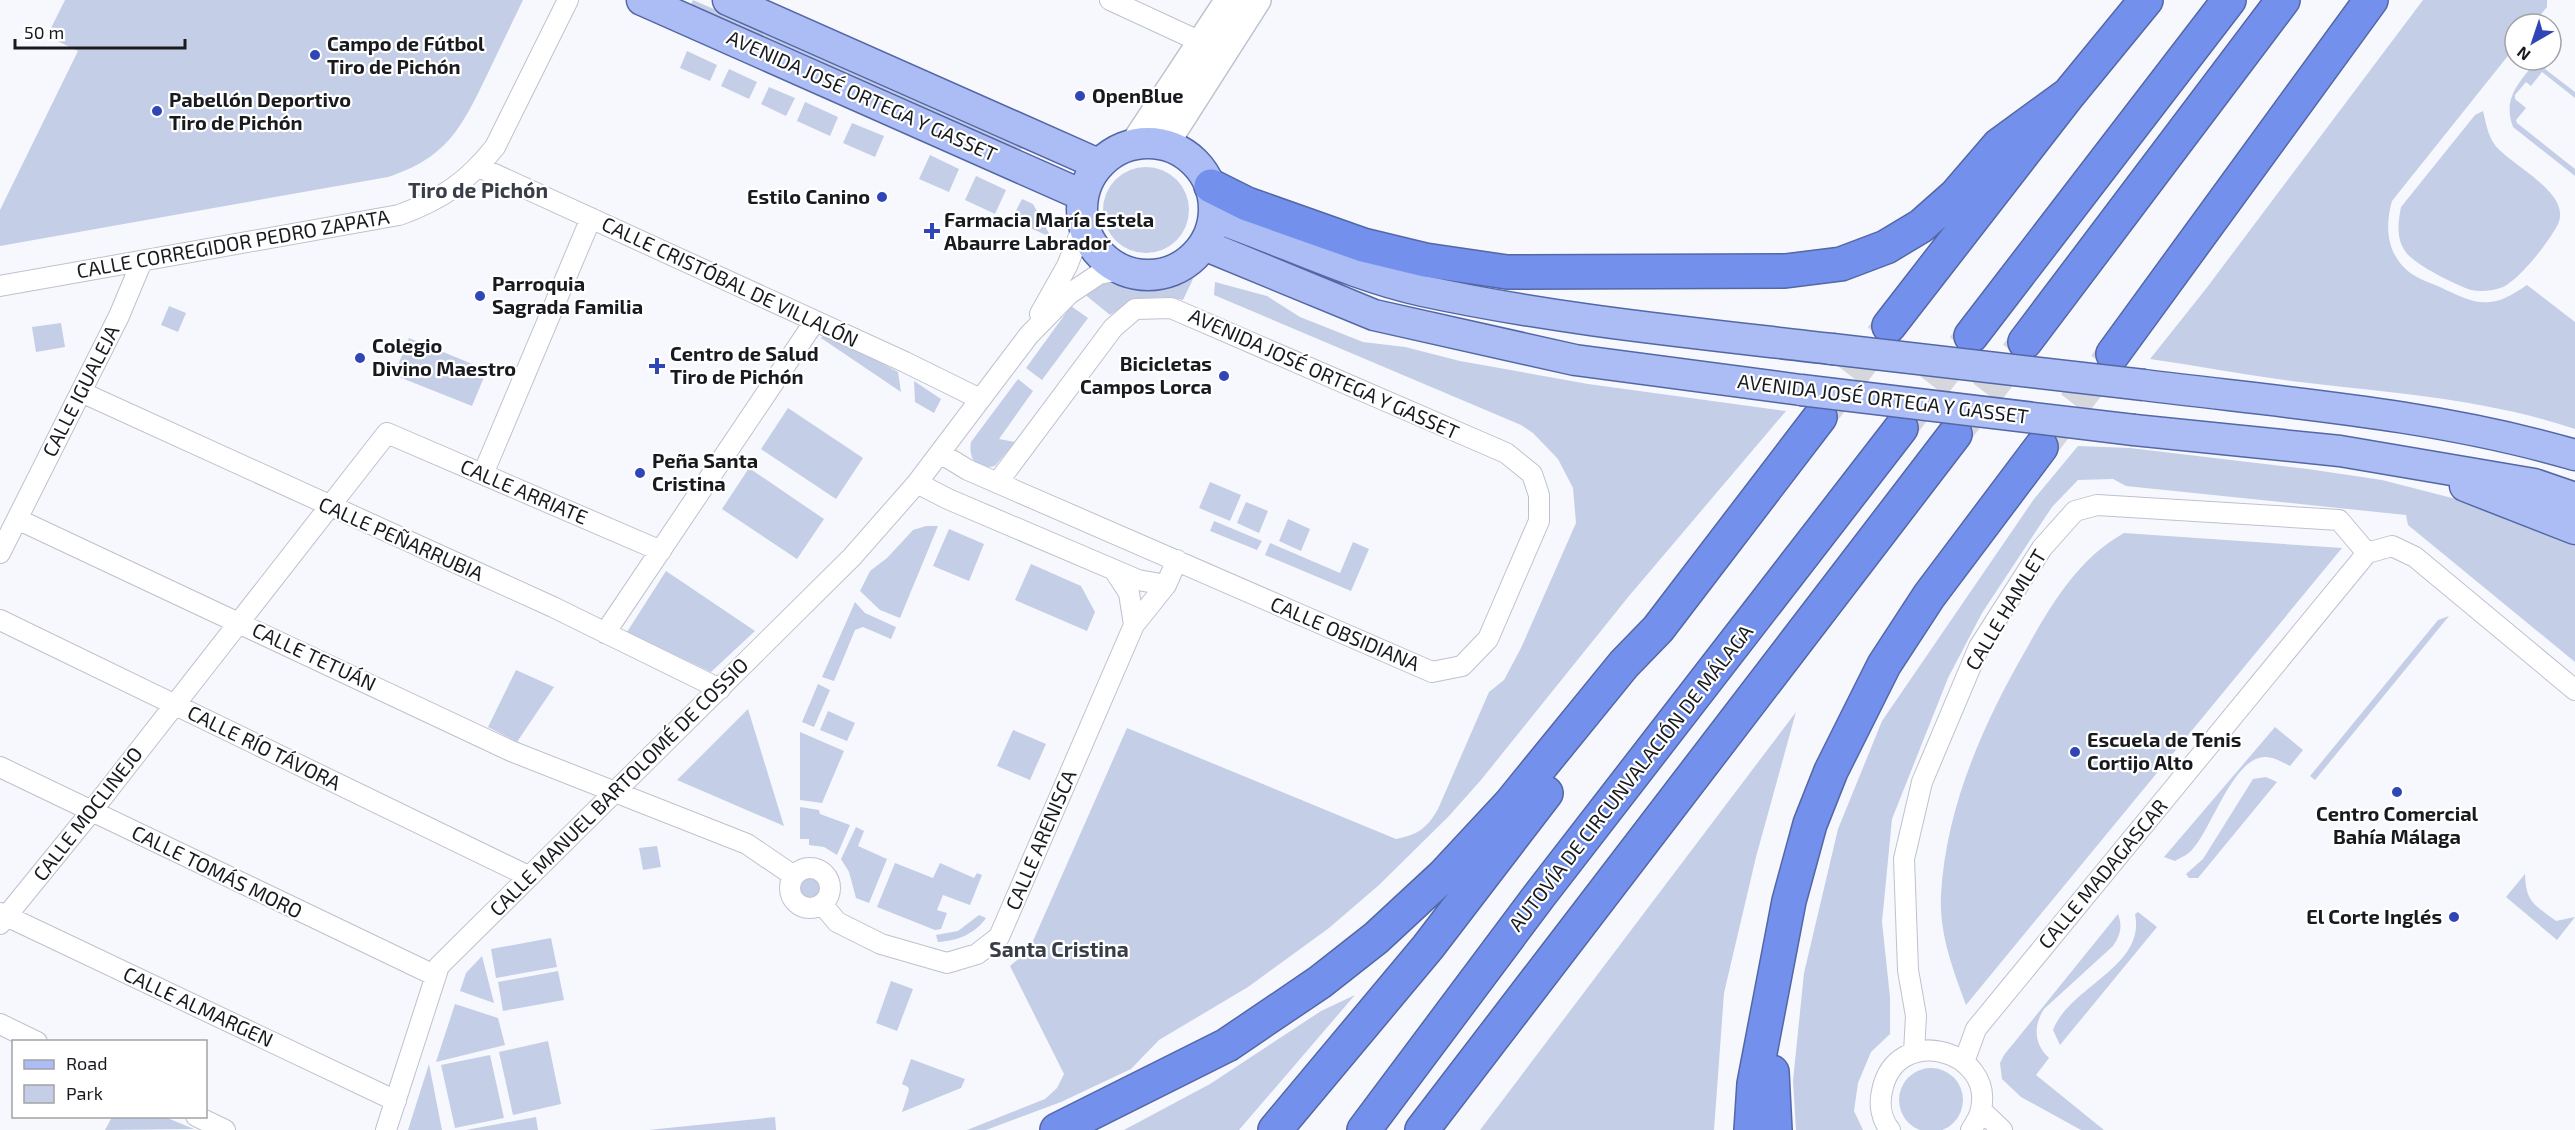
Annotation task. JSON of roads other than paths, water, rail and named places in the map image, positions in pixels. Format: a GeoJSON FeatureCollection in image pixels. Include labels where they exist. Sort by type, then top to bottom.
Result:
{"type":"FeatureCollection","features":[{"type":"Feature","properties":{"kind":"highway"},"geometry":{"type":"LineString","coordinates":[[1890,326],[2069,94],[2146,0]]}},
{"type":"Feature","properties":{"kind":"highway"},"geometry":{"type":"LineString","coordinates":[[1971,336],[2229,0]]}},
{"type":"Feature","properties":{"kind":"highway"},"geometry":{"type":"LineString","coordinates":[[2025,342],[2283,0]]}},
{"type":"Feature","properties":{"kind":"highway"},"geometry":{"type":"LineString","coordinates":[[2113,354],[2371,0]]}},
{"type":"Feature","properties":{"kind":"highway"},"geometry":{"type":"LineString","coordinates":[[1212,202],[1247,204],[1363,245],[1437,261],[1507,272],[1785,272],[1841,264],[1886,247],[1921,226],[1956,195],[1999,145],[2069,94]]}},
{"type":"Feature","properties":{"kind":"highway"},"geometry":{"type":"LineString","coordinates":[[1057,1130],[1227,1045],[1320,982],[1376,938],[1444,875],[1510,804],[1624,664],[1658,629],[1820,417]]}},
{"type":"Feature","properties":{"kind":"highway","name":"AUTOVÍA DE CIRCUNVALACIÓN DE MÁLAGA"},"geometry":{"type":"LineString","coordinates":[[1364,1130],[1539,896],[1901,428]]}},
{"type":"Feature","properties":{"kind":"highway"},"geometry":{"type":"LineString","coordinates":[[1422,1130],[1955,434]]}},
{"type":"Feature","properties":{"kind":"highway"},"geometry":{"type":"LineString","coordinates":[[1751,1130],[1754,1084],[1789,901],[1810,824],[1831,771],[1884,665],[1916,616],[2041,447]]}},
{"type":"Feature","properties":{"kind":"highway"},"geometry":{"type":"LineString","coordinates":[[1275,1130],[1428,947],[1638,674],[1658,629]]}},
{"type":"Feature","properties":{"kind":"highway"},"geometry":{"type":"LineString","coordinates":[[1765,1034],[1774,1086],[1775,1130]]}},
{"type":"Feature","properties":{"kind":"main road","name":"AVENIDA JOSÉ ORTEGA Y GASSET"},"geometry":{"type":"LineString","coordinates":[[642,0],[1082,195]]}},
{"type":"Feature","properties":{"kind":"main road","name":"AVENIDA JOSÉ ORTEGA Y GASSET"},"geometry":{"type":"LineString","coordinates":[[728,0],[1098,164]]}},
{"type":"Feature","properties":{"kind":"main road"},"geometry":{"type":"LineString","coordinates":[[1134,144],[1165,93],[1202,42],[1228,0]]}},
{"type":"Feature","properties":{"kind":"main road"},"geometry":{"type":"LineString","coordinates":[[1165,144],[1257,0]]}},
{"type":"Feature","properties":{"kind":"main road"},"geometry":{"type":"LineString","coordinates":[[1134,144],[1165,144],[1189,156],[1207,177],[1212,202],[1203,245],[1191,259],[1176,269],[1158,274],[1139,274],[1121,270],[1104,259],[1091,244],[1083,226],[1082,195],[1088,178],[1098,164],[1108,155],[1134,144]]}},
{"type":"Feature","properties":{"kind":"main road"},"geometry":{"type":"LineString","coordinates":[[1212,202],[1266,236],[1325,261],[1422,291],[1576,318],[2388,414],[2539,445],[2575,455]]}},
{"type":"Feature","properties":{"kind":"main road","name":"AVENIDA JOSÉ ORTEGA Y GASSET"},"geometry":{"type":"LineString","coordinates":[[1203,245],[1374,315],[1575,360],[2134,430],[2340,451],[2534,484],[2575,498]]}},
{"type":"Feature","properties":{"kind":"main road"},"geometry":{"type":"LineString","coordinates":[[2412,465],[2575,529]]}},
{"type":"Feature","properties":{"kind":"street","name":"CALLE CORREGIDOR PEDRO ZAPATA"},"geometry":{"type":"LineString","coordinates":[[0,285],[399,216],[424,207],[456,189],[479,167],[495,147],[568,0]]}},
{"type":"Feature","properties":{"kind":"street"},"geometry":{"type":"LineString","coordinates":[[1110,0],[1202,42]]}},
{"type":"Feature","properties":{"kind":"street","name":"CALLE CRISTÓBAL DE VILLALÓN"},"geometry":{"type":"LineString","coordinates":[[479,167],[980,399]]}},
{"type":"Feature","properties":{"kind":"street"},"geometry":{"type":"LineString","coordinates":[[483,474],[591,218]]}},
{"type":"Feature","properties":{"kind":"street"},"geometry":{"type":"LineString","coordinates":[[1029,335],[1067,266],[1083,226]]}},
{"type":"Feature","properties":{"kind":"street","name":"CALLE IGUALEJA"},"geometry":{"type":"LineString","coordinates":[[0,553],[119,316],[142,261]]}},
{"type":"Feature","properties":{"kind":"street"},"geometry":{"type":"LineString","coordinates":[[1121,270],[1099,274],[1069,294],[1029,335],[917,483],[948,499],[1138,580],[1166,585],[1177,560]]}},
{"type":"Feature","properties":{"kind":"street","name":"AVENIDA JOSÉ ORTEGA Y GASSET"},"geometry":{"type":"LineString","coordinates":[[998,482],[1113,328],[1135,309],[1171,308],[1506,453],[1532,474],[1539,495],[1539,521]]}},
{"type":"Feature","properties":{"kind":"street"},"geometry":{"type":"LineString","coordinates":[[605,633],[815,321]]}},
{"type":"Feature","properties":{"kind":"street","name":"CALLE PEÑARRUBIA"},"geometry":{"type":"LineString","coordinates":[[81,392],[720,688]]}},
{"type":"Feature","properties":{"kind":"street","name":"CALLE ARRIATE"},"geometry":{"type":"LineString","coordinates":[[387,433],[661,551]]}},
{"type":"Feature","properties":{"kind":"street","name":"CALLE MOCLINEJO"},"geometry":{"type":"LineString","coordinates":[[2,918],[91,812],[387,433]]}},
{"type":"Feature","properties":{"kind":"street","name":"CALLE OBSIDIANA"},"geometry":{"type":"LineString","coordinates":[[940,453],[968,470],[1432,672],[1462,666],[1488,639],[1539,521]]}},
{"type":"Feature","properties":{"kind":"street","name":"CALLE MANUEL BARTOLOMÉ DE COSSIO"},"geometry":{"type":"LineString","coordinates":[[386,1130],[439,966],[852,556],[917,483]]}},
{"type":"Feature","properties":{"kind":"street","name":"CALLE HAMLET"},"geometry":{"type":"LineString","coordinates":[[1914,1052],[1916,1016],[1908,970],[1904,859],[1922,782],[1979,647],[2042,548],[2075,511],[2097,505],[2338,520],[2367,553]]}},
{"type":"Feature","properties":{"kind":"street","name":"CALLE TETUÁN"},"geometry":{"type":"LineString","coordinates":[[17,519],[511,751],[613,792]]}},
{"type":"Feature","properties":{"kind":"street"},"geometry":{"type":"LineString","coordinates":[[2367,553],[2392,546],[2415,557],[2575,690]]}},
{"type":"Feature","properties":{"kind":"street","name":"CALLE MADAGASCAR"},"geometry":{"type":"LineString","coordinates":[[1965,1062],[1976,1029],[2367,553]]}},
{"type":"Feature","properties":{"kind":"street"},"geometry":{"type":"LineString","coordinates":[[1114,570],[1129,593],[1134,625]]}},
{"type":"Feature","properties":{"kind":"street","name":"CALLE ARENISCA"},"geometry":{"type":"LineString","coordinates":[[822,903],[837,922],[881,944],[947,963],[977,954],[999,937],[1134,625],[1166,585]]}},
{"type":"Feature","properties":{"kind":"street","name":"CALLE RÍO TÁVORA"},"geometry":{"type":"LineString","coordinates":[[0,620],[528,876]]}},
{"type":"Feature","properties":{"kind":"street","name":"CALLE TOMÁS MORO"},"geometry":{"type":"LineString","coordinates":[[0,767],[436,976]]}},
{"type":"Feature","properties":{"kind":"street"},"geometry":{"type":"LineString","coordinates":[[613,792],[747,844],[794,876]]}},
{"type":"Feature","properties":{"kind":"street"},"geometry":{"type":"LineString","coordinates":[[810,868],[823,872],[830,885],[829,893],[822,903],[811,908],[796,902],[790,887],[794,876],[803,869],[810,868]]}},
{"type":"Feature","properties":{"kind":"street","name":"CALLE ALMARGEN"},"geometry":{"type":"LineString","coordinates":[[2,918],[396,1101]]}},
{"type":"Feature","properties":{"kind":"street"},"geometry":{"type":"LineString","coordinates":[[0,1024],[35,1040]]}},
{"type":"Feature","properties":{"kind":"street"},"geometry":{"type":"LineString","coordinates":[[1890,1130],[1881,1113],[1880,1098],[1883,1083],[1890,1070],[1901,1060],[1914,1052],[1931,1050],[1949,1053],[1965,1062],[1977,1078],[1982,1097],[1981,1110],[1971,1130]]}},
{"type":"Feature","properties":{"kind":"street"},"geometry":{"type":"LineString","coordinates":[[1981,1110],[2002,1130]]}},
{"type":"Feature","properties":{"kind":"street"},"geometry":{"type":"LineString","coordinates":[[200,1118],[225,1130]]}},
{"type":"Feature","properties":{"kind":"tunnel"},"geometry":{"type":"LineString","coordinates":[[1821,415],[1885,332]]}},
{"type":"Feature","properties":{"kind":"tunnel"},"geometry":{"type":"LineString","coordinates":[[1903,425],[1967,342]]}},
{"type":"Feature","properties":{"kind":"tunnel"},"geometry":{"type":"LineString","coordinates":[[1956,432],[2022,347]]}},
{"type":"Feature","properties":{"kind":"tunnel"},"geometry":{"type":"LineString","coordinates":[[2044,443],[2110,358]]}},
{"type":"Feature","properties":{"kind":"place","name":"Campo de Fútbol Tiro de Pichón"},"geometry":{"type":"Point","coordinates":[315,55]}},
{"type":"Feature","properties":{"kind":"place","name":"OpenBlue"},"geometry":{"type":"Point","coordinates":[1080,96]}},
{"type":"Feature","properties":{"kind":"place","name":"Pabellón Deportivo Tiro de Pichón"},"geometry":{"type":"Point","coordinates":[157,111]}},
{"type":"Feature","properties":{"kind":"place","name":"Estilo Canino"},"geometry":{"type":"Point","coordinates":[882,197]}},
{"type":"Feature","properties":{"kind":"place","name":"Farmacia María Estela Abaurre Labrador"},"geometry":{"type":"Point","coordinates":[932,231]}},
{"type":"Feature","properties":{"kind":"place","name":"Parroquia Sagrada Familia"},"geometry":{"type":"Point","coordinates":[480,296]}},
{"type":"Feature","properties":{"kind":"place","name":"Colegio Divino Maestro"},"geometry":{"type":"Point","coordinates":[360,358]}},
{"type":"Feature","properties":{"kind":"place","name":"Centro de Salud Tiro de Pichón"},"geometry":{"type":"Point","coordinates":[657,366]}},
{"type":"Feature","properties":{"kind":"place","name":"Bicicletas Campos Lorca"},"geometry":{"type":"Point","coordinates":[1224,376]}},
{"type":"Feature","properties":{"kind":"place","name":"Peña Santa Cristina"},"geometry":{"type":"Point","coordinates":[640,473]}},
{"type":"Feature","properties":{"kind":"place","name":"Escuela de Tenis Cortijo Alto"},"geometry":{"type":"Point","coordinates":[2075,752]}},
{"type":"Feature","properties":{"kind":"place","name":"Centro Comercial Bahía Málaga"},"geometry":{"type":"Point","coordinates":[2397,792]}},
{"type":"Feature","properties":{"kind":"place","name":"El Corte Inglés"},"geometry":{"type":"Point","coordinates":[2454,917]}},
{"type":"Feature","properties":{"kind":"district","name":"Tiro de Pichón"},"geometry":{"type":"Point","coordinates":[478,191]}},
{"type":"Feature","properties":{"kind":"district","name":"Santa Cristina"},"geometry":{"type":"Point","coordinates":[1059,950]}}]}
